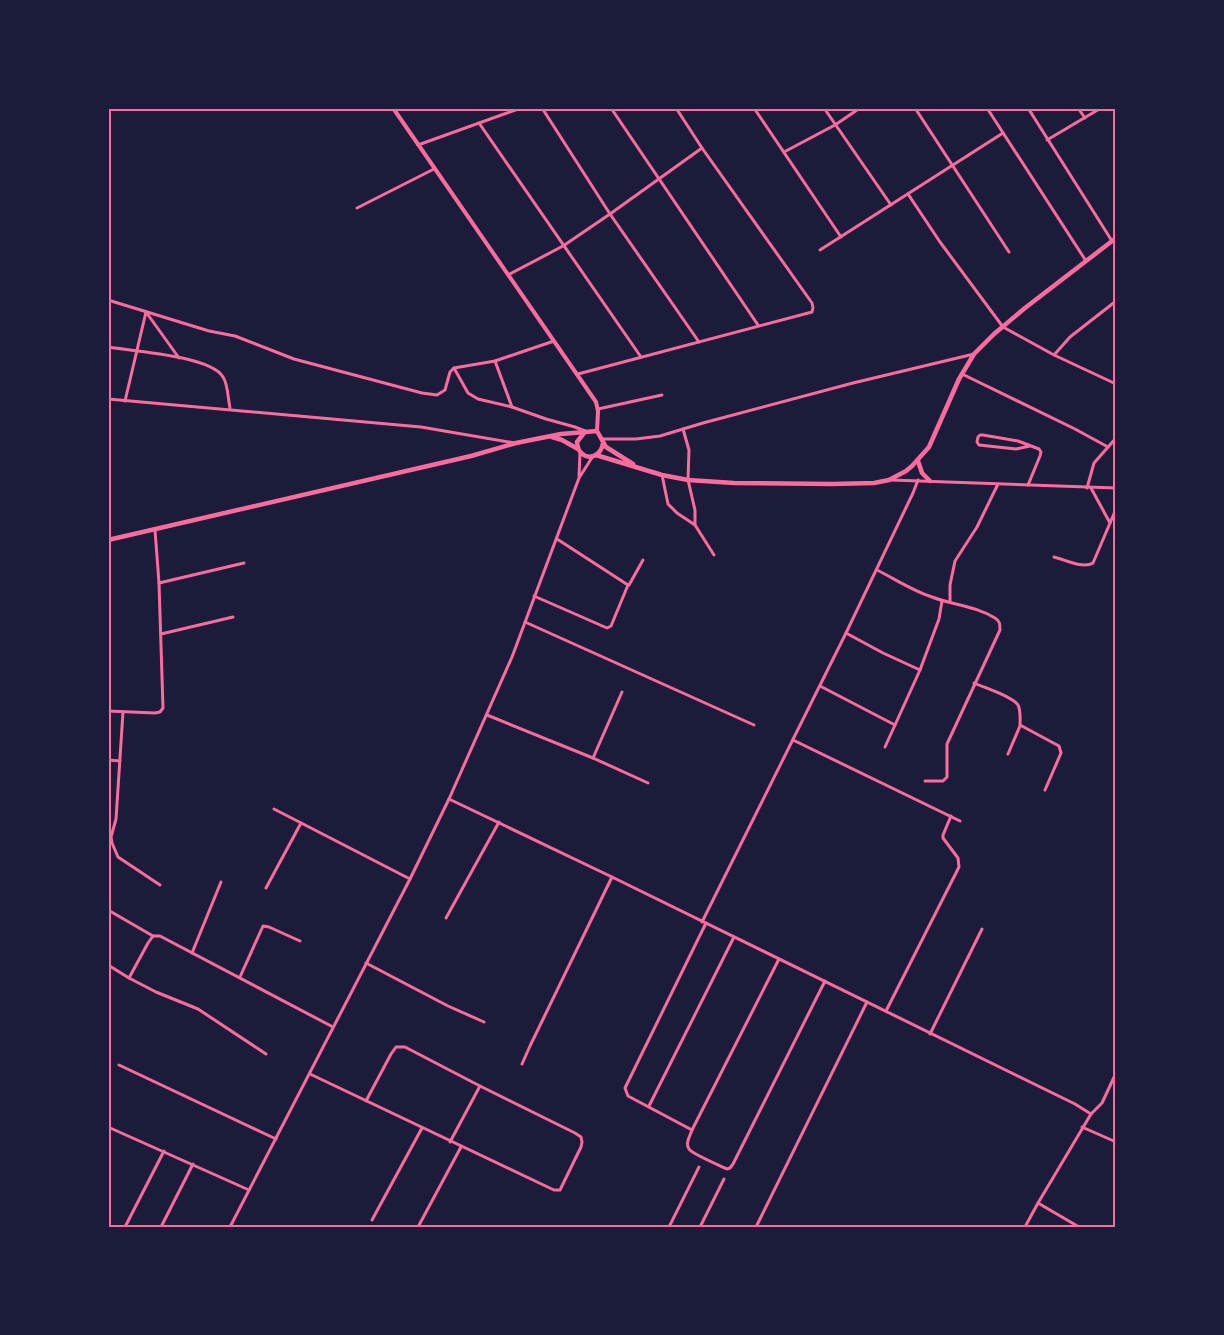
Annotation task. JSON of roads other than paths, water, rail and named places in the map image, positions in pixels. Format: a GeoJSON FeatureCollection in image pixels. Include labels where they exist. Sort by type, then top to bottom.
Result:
{"type":"FeatureCollection","features":[{"type":"Feature","properties":{"kind":"main road"},"geometry":{"type":"LineString","coordinates":[[546,437],[562,440],[586,456],[595,456],[662,476],[688,480],[832,484],[874,483],[890,480],[918,461],[933,440],[962,374],[974,354],[1025,308],[1114,240]]}},
{"type":"Feature","properties":{"kind":"main road"},"geometry":{"type":"LineString","coordinates":[[108,540],[561,434],[597,431],[602,441],[616,454],[640,468]]}},
{"type":"Feature","properties":{"kind":"main road"},"geometry":{"type":"LineString","coordinates":[[579,450],[577,442],[585,432]]}},
{"type":"Feature","properties":{"kind":"main road"},"geometry":{"type":"LineString","coordinates":[[595,456],[601,450],[602,441]]}},
{"type":"Feature","properties":{"kind":"main road"},"geometry":{"type":"LineString","coordinates":[[918,461],[922,473],[930,481]]}},
{"type":"Feature","properties":{"kind":"street"},"geometry":{"type":"LineString","coordinates":[[108,110],[120,108]]}},
{"type":"Feature","properties":{"kind":"street"},"geometry":{"type":"LineString","coordinates":[[394,108],[596,402],[597,431]]}},
{"type":"Feature","properties":{"kind":"street"},"geometry":{"type":"LineString","coordinates":[[418,145],[521,108]]}},
{"type":"Feature","properties":{"kind":"street"},"geometry":{"type":"LineString","coordinates":[[542,108],[610,214],[699,342]]}},
{"type":"Feature","properties":{"kind":"street"},"geometry":{"type":"LineString","coordinates":[[611,108],[759,325]]}},
{"type":"Feature","properties":{"kind":"street"},"geometry":{"type":"LineString","coordinates":[[578,374],[812,312],[812,303],[676,108]]}},
{"type":"Feature","properties":{"kind":"street"},"geometry":{"type":"LineString","coordinates":[[754,108],[841,237]]}},
{"type":"Feature","properties":{"kind":"street"},"geometry":{"type":"LineString","coordinates":[[824,108],[891,205]]}},
{"type":"Feature","properties":{"kind":"street"},"geometry":{"type":"LineString","coordinates":[[784,152],[835,125],[860,108]]}},
{"type":"Feature","properties":{"kind":"street"},"geometry":{"type":"LineString","coordinates":[[915,108],[1009,252]]}},
{"type":"Feature","properties":{"kind":"street"},"geometry":{"type":"LineString","coordinates":[[987,108],[1086,261]]}},
{"type":"Feature","properties":{"kind":"street"},"geometry":{"type":"LineString","coordinates":[[1028,108],[1114,240]]}},
{"type":"Feature","properties":{"kind":"street"},"geometry":{"type":"LineString","coordinates":[[1078,108],[1085,118]]}},
{"type":"Feature","properties":{"kind":"street"},"geometry":{"type":"LineString","coordinates":[[1047,140],[1101,108]]}},
{"type":"Feature","properties":{"kind":"street"},"geometry":{"type":"LineString","coordinates":[[478,123],[641,357]]}},
{"type":"Feature","properties":{"kind":"street"},"geometry":{"type":"LineString","coordinates":[[820,250],[1003,133]]}},
{"type":"Feature","properties":{"kind":"street"},"geometry":{"type":"LineString","coordinates":[[508,275],[563,246],[702,148]]}},
{"type":"Feature","properties":{"kind":"street"},"geometry":{"type":"LineString","coordinates":[[357,208],[434,169]]}},
{"type":"Feature","properties":{"kind":"street"},"geometry":{"type":"LineString","coordinates":[[908,194],[940,242],[1003,327],[1054,355],[1116,384]]}},
{"type":"Feature","properties":{"kind":"street"},"geometry":{"type":"LineString","coordinates":[[108,300],[209,332],[235,336],[294,359],[437,395],[443,392],[450,372],[454,368],[495,361],[555,341]]}},
{"type":"Feature","properties":{"kind":"street"},"geometry":{"type":"LineString","coordinates":[[1054,355],[1070,337],[1116,301]]}},
{"type":"Feature","properties":{"kind":"street"},"geometry":{"type":"LineString","coordinates":[[125,401],[146,312]]}},
{"type":"Feature","properties":{"kind":"street"},"geometry":{"type":"LineString","coordinates":[[146,312],[179,357]]}},
{"type":"Feature","properties":{"kind":"street"},"geometry":{"type":"LineString","coordinates":[[108,347],[179,357],[207,364],[225,378],[230,409]]}},
{"type":"Feature","properties":{"kind":"street"},"geometry":{"type":"LineString","coordinates":[[602,441],[643,439],[853,383],[974,354]]}},
{"type":"Feature","properties":{"kind":"street"},"geometry":{"type":"LineString","coordinates":[[495,361],[512,407]]}},
{"type":"Feature","properties":{"kind":"street"},"geometry":{"type":"LineString","coordinates":[[454,368],[468,393],[478,399],[512,407],[585,432]]}},
{"type":"Feature","properties":{"kind":"street"},"geometry":{"type":"LineString","coordinates":[[962,374],[1108,447]]}},
{"type":"Feature","properties":{"kind":"street"},"geometry":{"type":"LineString","coordinates":[[598,409],[662,395]]}},
{"type":"Feature","properties":{"kind":"street"},"geometry":{"type":"LineString","coordinates":[[108,399],[421,427],[516,443]]}},
{"type":"Feature","properties":{"kind":"street"},"geometry":{"type":"LineString","coordinates":[[683,429],[689,450],[688,480],[695,510],[695,525]]}},
{"type":"Feature","properties":{"kind":"street"},"geometry":{"type":"LineString","coordinates":[[1028,485],[1041,452],[1039,449],[1018,441],[983,435],[980,435],[977,440],[979,445],[1016,449],[1030,446]]}},
{"type":"Feature","properties":{"kind":"street"},"geometry":{"type":"LineString","coordinates":[[1086,488],[1094,463],[1116,438]]}},
{"type":"Feature","properties":{"kind":"street"},"geometry":{"type":"LineString","coordinates":[[579,450],[579,478]]}},
{"type":"Feature","properties":{"kind":"street"},"geometry":{"type":"LineString","coordinates":[[230,1227],[449,799],[513,657],[579,478],[595,456]]}},
{"type":"Feature","properties":{"kind":"street"},"geometry":{"type":"LineString","coordinates":[[662,476],[668,504],[695,525],[714,555]]}},
{"type":"Feature","properties":{"kind":"street"},"geometry":{"type":"LineString","coordinates":[[890,480],[1116,488]]}},
{"type":"Feature","properties":{"kind":"street"},"geometry":{"type":"LineString","coordinates":[[692,1130],[628,1096],[626,1084],[877,570],[918,480]]}},
{"type":"Feature","properties":{"kind":"street"},"geometry":{"type":"LineString","coordinates":[[950,603],[950,585],[955,561],[977,527],[998,484]]}},
{"type":"Feature","properties":{"kind":"street"},"geometry":{"type":"LineString","coordinates":[[1091,488],[1110,523]]}},
{"type":"Feature","properties":{"kind":"street"},"geometry":{"type":"LineString","coordinates":[[1054,556],[1086,565],[1091,564],[1116,509]]}},
{"type":"Feature","properties":{"kind":"street"},"geometry":{"type":"LineString","coordinates":[[108,711],[159,713],[162,710],[161,634],[155,530]]}},
{"type":"Feature","properties":{"kind":"street"},"geometry":{"type":"LineString","coordinates":[[557,539],[628,585]]}},
{"type":"Feature","properties":{"kind":"street"},"geometry":{"type":"LineString","coordinates":[[534,596],[607,628],[611,626],[628,585],[643,560]]}},
{"type":"Feature","properties":{"kind":"street"},"geometry":{"type":"LineString","coordinates":[[159,584],[244,563]]}},
{"type":"Feature","properties":{"kind":"street"},"geometry":{"type":"LineString","coordinates":[[877,570],[922,593],[994,617],[1000,625],[1000,630],[947,744],[947,777],[943,781],[925,781]]}},
{"type":"Feature","properties":{"kind":"street"},"geometry":{"type":"LineString","coordinates":[[885,747],[920,670],[939,619],[942,601]]}},
{"type":"Feature","properties":{"kind":"street"},"geometry":{"type":"LineString","coordinates":[[161,634],[233,617]]}},
{"type":"Feature","properties":{"kind":"street"},"geometry":{"type":"LineString","coordinates":[[525,621],[754,726]]}},
{"type":"Feature","properties":{"kind":"street"},"geometry":{"type":"LineString","coordinates":[[846,633],[883,654],[920,670]]}},
{"type":"Feature","properties":{"kind":"street"},"geometry":{"type":"LineString","coordinates":[[974,683],[1019,706],[1020,725],[1008,754]]}},
{"type":"Feature","properties":{"kind":"street"},"geometry":{"type":"LineString","coordinates":[[820,686],[895,725]]}},
{"type":"Feature","properties":{"kind":"street"},"geometry":{"type":"LineString","coordinates":[[593,758],[622,692]]}},
{"type":"Feature","properties":{"kind":"street"},"geometry":{"type":"LineString","coordinates":[[123,712],[116,819],[111,837],[112,843],[118,857],[160,885]]}},
{"type":"Feature","properties":{"kind":"street"},"geometry":{"type":"LineString","coordinates":[[488,715],[648,783]]}},
{"type":"Feature","properties":{"kind":"street"},"geometry":{"type":"LineString","coordinates":[[1020,725],[1056,743],[1061,748],[1045,790]]}},
{"type":"Feature","properties":{"kind":"street"},"geometry":{"type":"LineString","coordinates":[[793,740],[960,821]]}},
{"type":"Feature","properties":{"kind":"street"},"geometry":{"type":"LineString","coordinates":[[108,760],[120,761]]}},
{"type":"Feature","properties":{"kind":"street"},"geometry":{"type":"LineString","coordinates":[[449,799],[825,981],[1091,1114]]}},
{"type":"Feature","properties":{"kind":"street"},"geometry":{"type":"LineString","coordinates":[[274,809],[410,879]]}},
{"type":"Feature","properties":{"kind":"street"},"geometry":{"type":"LineString","coordinates":[[886,1011],[959,867],[958,858],[943,838],[951,816]]}},
{"type":"Feature","properties":{"kind":"street"},"geometry":{"type":"LineString","coordinates":[[446,918],[498,822]]}},
{"type":"Feature","properties":{"kind":"street"},"geometry":{"type":"LineString","coordinates":[[266,888],[301,823]]}},
{"type":"Feature","properties":{"kind":"street"},"geometry":{"type":"LineString","coordinates":[[522,1064],[612,877]]}},
{"type":"Feature","properties":{"kind":"street"},"geometry":{"type":"LineString","coordinates":[[192,953],[221,882]]}},
{"type":"Feature","properties":{"kind":"street"},"geometry":{"type":"LineString","coordinates":[[108,910],[153,936],[160,936],[333,1027]]}},
{"type":"Feature","properties":{"kind":"street"},"geometry":{"type":"LineString","coordinates":[[240,977],[263,926],[300,941]]}},
{"type":"Feature","properties":{"kind":"street"},"geometry":{"type":"LineString","coordinates":[[930,1034],[982,929]]}},
{"type":"Feature","properties":{"kind":"street"},"geometry":{"type":"LineString","coordinates":[[129,978],[153,936]]}},
{"type":"Feature","properties":{"kind":"street"},"geometry":{"type":"LineString","coordinates":[[649,1106],[734,937]]}},
{"type":"Feature","properties":{"kind":"street"},"geometry":{"type":"LineString","coordinates":[[779,959],[687,1143],[689,1149],[720,1166],[730,1168],[825,981]]}},
{"type":"Feature","properties":{"kind":"street"},"geometry":{"type":"LineString","coordinates":[[366,963],[484,1022]]}},
{"type":"Feature","properties":{"kind":"street"},"geometry":{"type":"LineString","coordinates":[[108,965],[156,992],[198,1009],[266,1054]]}},
{"type":"Feature","properties":{"kind":"street"},"geometry":{"type":"LineString","coordinates":[[756,1227],[867,1002]]}},
{"type":"Feature","properties":{"kind":"street"},"geometry":{"type":"LineString","coordinates":[[310,1074],[450,1142],[554,1190],[560,1190],[581,1147],[581,1137],[575,1133],[401,1046],[396,1047],[391,1054],[366,1101]]}},
{"type":"Feature","properties":{"kind":"street"},"geometry":{"type":"LineString","coordinates":[[119,1065],[276,1139]]}},
{"type":"Feature","properties":{"kind":"street"},"geometry":{"type":"LineString","coordinates":[[1026,1227],[1082,1127],[1102,1103],[1116,1073]]}},
{"type":"Feature","properties":{"kind":"street"},"geometry":{"type":"LineString","coordinates":[[450,1142],[480,1086]]}},
{"type":"Feature","properties":{"kind":"street"},"geometry":{"type":"LineString","coordinates":[[108,1127],[249,1190]]}},
{"type":"Feature","properties":{"kind":"street"},"geometry":{"type":"LineString","coordinates":[[1082,1127],[1116,1142]]}},
{"type":"Feature","properties":{"kind":"street"},"geometry":{"type":"LineString","coordinates":[[372,1220],[422,1128]]}},
{"type":"Feature","properties":{"kind":"street"},"geometry":{"type":"LineString","coordinates":[[418,1227],[461,1147]]}},
{"type":"Feature","properties":{"kind":"street"},"geometry":{"type":"LineString","coordinates":[[125,1227],[164,1151]]}},
{"type":"Feature","properties":{"kind":"street"},"geometry":{"type":"LineString","coordinates":[[161,1227],[193,1164]]}},
{"type":"Feature","properties":{"kind":"street"},"geometry":{"type":"LineString","coordinates":[[669,1227],[699,1167]]}},
{"type":"Feature","properties":{"kind":"street"},"geometry":{"type":"LineString","coordinates":[[700,1227],[724,1179]]}},
{"type":"Feature","properties":{"kind":"street"},"geometry":{"type":"LineString","coordinates":[[1038,1203],[1079,1227]]}}]}
